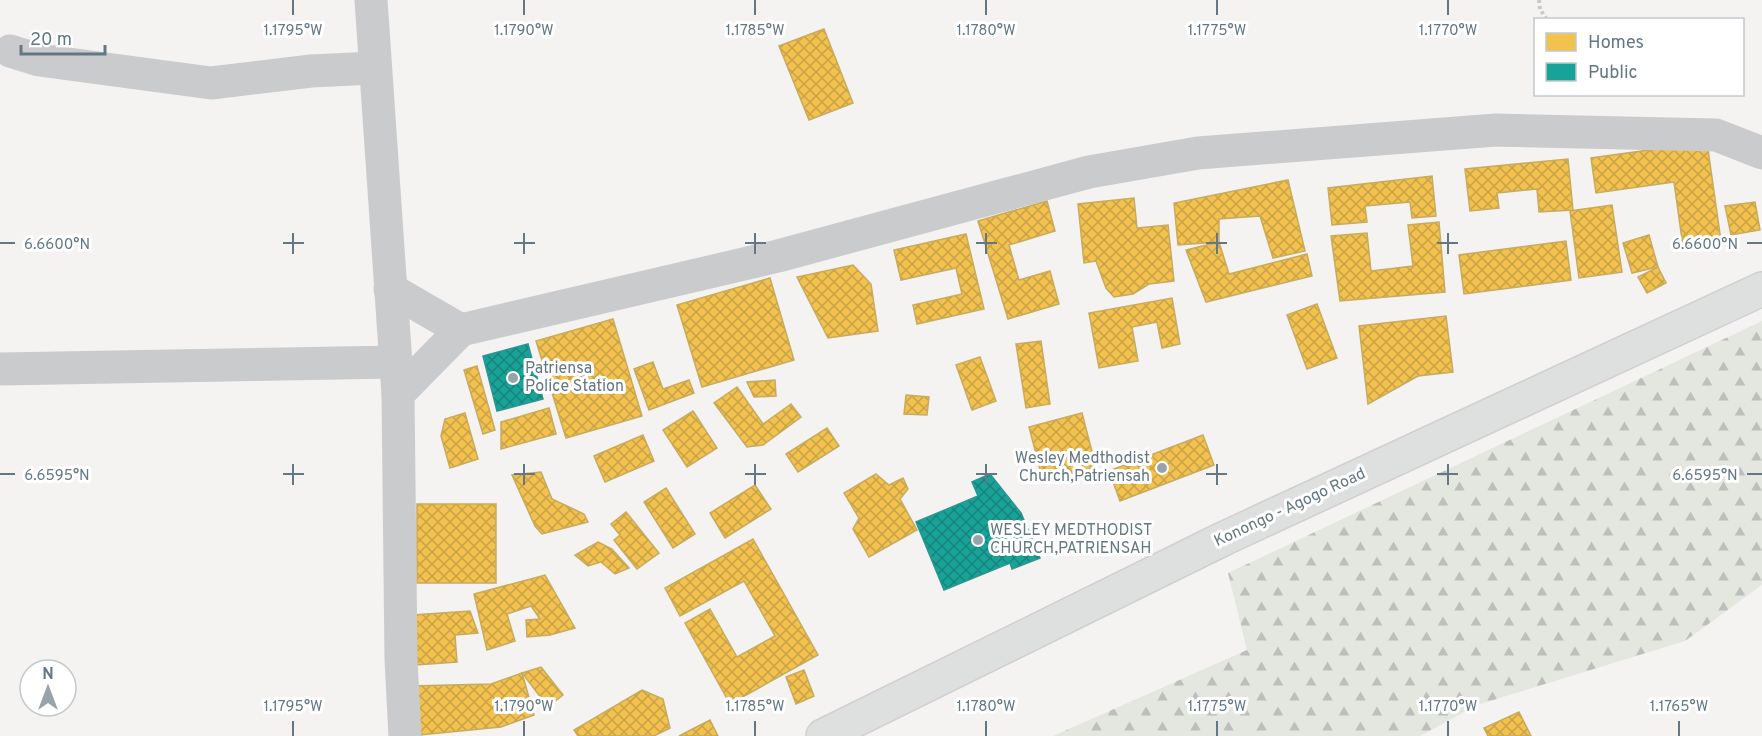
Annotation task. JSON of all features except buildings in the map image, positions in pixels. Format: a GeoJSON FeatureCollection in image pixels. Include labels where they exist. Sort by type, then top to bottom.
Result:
{"type":"FeatureCollection","features":[{"type":"Feature","properties":{"kind":"main road","name":"Konongo - Agogo Road"},"geometry":{"type":"LineString","coordinates":[[823,736],[1225,538],[1762,289]]}},
{"type":"Feature","properties":{"kind":"street"},"geometry":{"type":"LineString","coordinates":[[371,0],[374,68],[399,394],[401,660],[405,736]]}},
{"type":"Feature","properties":{"kind":"street"},"geometry":{"type":"LineString","coordinates":[[10,51],[39,60],[211,82],[311,71],[374,68]]}},
{"type":"Feature","properties":{"kind":"street"},"geometry":{"type":"LineString","coordinates":[[399,394],[461,330],[778,256],[1089,172],[1198,153],[1496,130],[1716,135],[1762,153]]}},
{"type":"Feature","properties":{"kind":"street"},"geometry":{"type":"LineString","coordinates":[[390,290],[461,330]]}},
{"type":"Feature","properties":{"kind":"street"},"geometry":{"type":"LineString","coordinates":[[0,369],[396,362]]}},
{"type":"Feature","properties":{"kind":"path"},"geometry":{"type":"LineString","coordinates":[[1539,0],[1540,9],[1546,18]]}},
{"type":"Feature","properties":{"kind":"green space"},"geometry":{"type":"Polygon","coordinates":[[[1762,321],[1762,585],[1685,641],[1477,705],[1420,736],[1053,736],[1247,650],[1228,573],[1762,321]]]}},
{"type":"Feature","properties":{"kind":"place","name":"Patriensa Police Station"},"geometry":{"type":"Point","coordinates":[513,378]}},
{"type":"Feature","properties":{"kind":"place","name":"Wesley Medthodist Church,Patriensah"},"geometry":{"type":"Point","coordinates":[1162,468]}},
{"type":"Feature","properties":{"kind":"place","name":"WESLEY MEDTHODIST CHURCH,PATRIENSAH"},"geometry":{"type":"Point","coordinates":[978,540]}}]}
